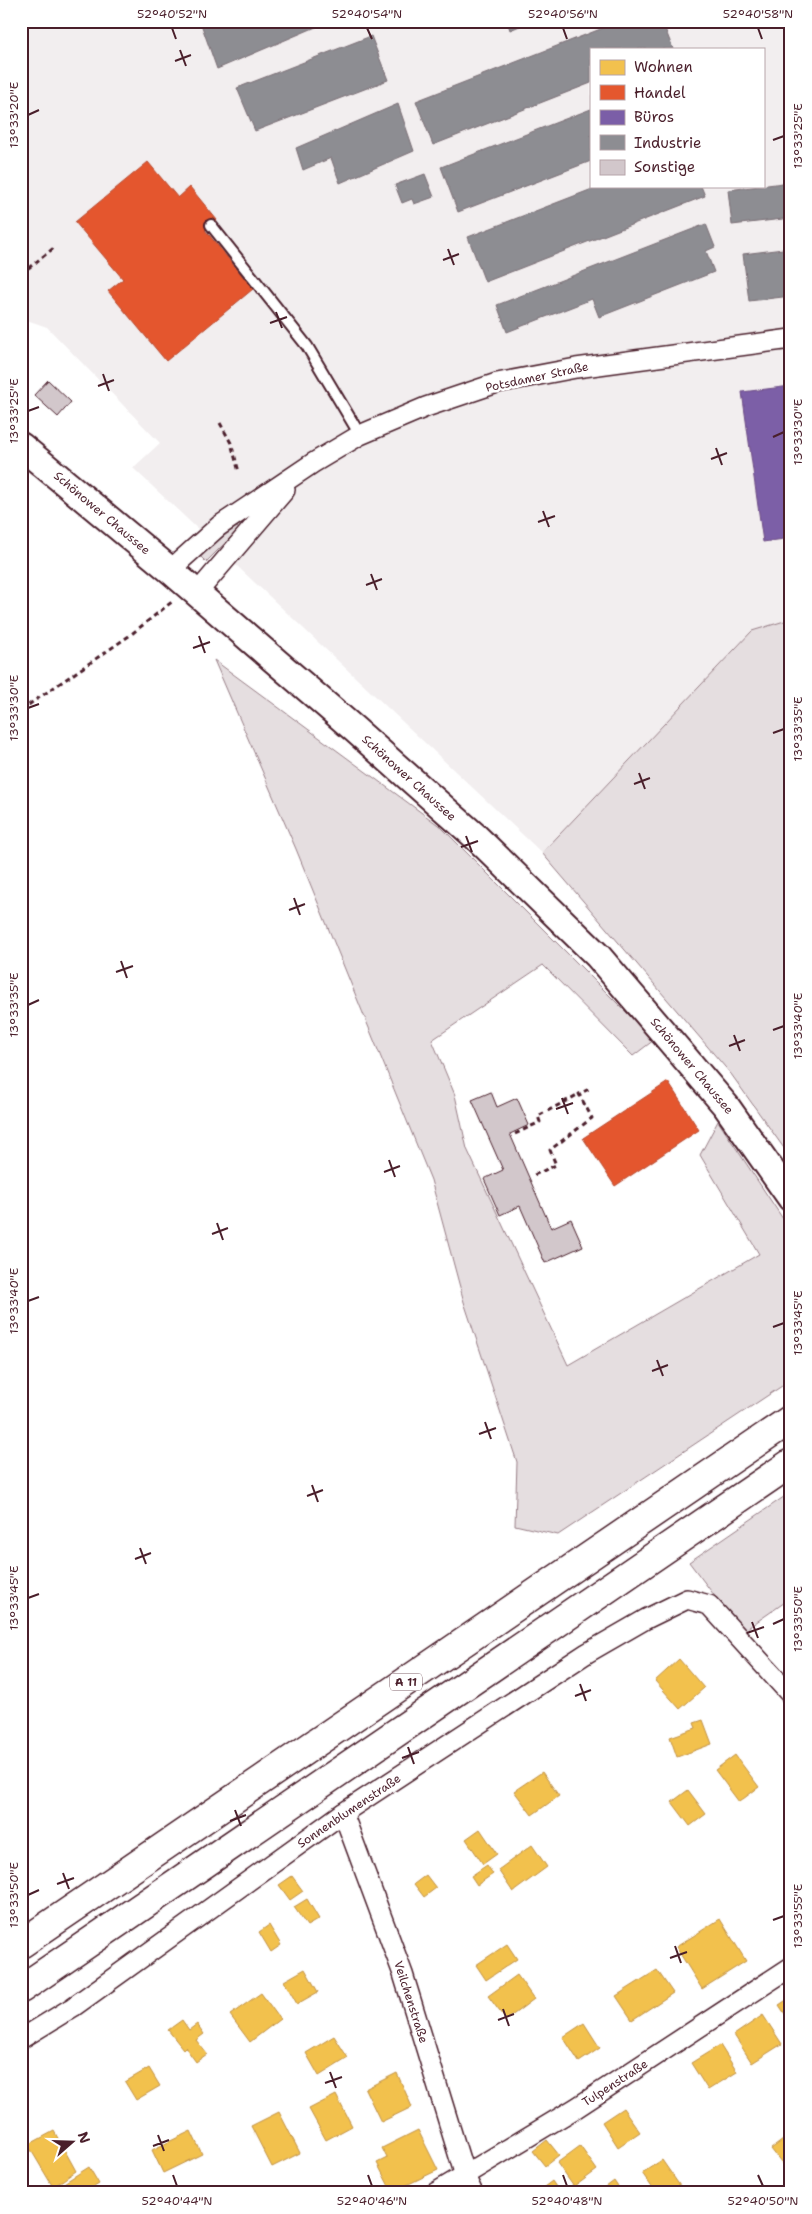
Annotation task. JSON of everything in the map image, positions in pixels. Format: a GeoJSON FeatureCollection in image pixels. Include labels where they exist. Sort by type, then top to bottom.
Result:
{"type":"FeatureCollection","features":[{"type":"Feature","properties":{"kind":"highway","name":"A 11"},"geometry":{"type":"LineString","coordinates":[[21,1944],[791,1419]]}},
{"type":"Feature","properties":{"kind":"highway"},"geometry":{"type":"LineString","coordinates":[[21,1989],[791,1463]]}},
{"type":"Feature","properties":{"kind":"main road","name":"Schönower Chaussee"},"geometry":{"type":"LineString","coordinates":[[21,446],[170,570],[185,597],[476,837],[598,956],[726,1106],[791,1198]]}},
{"type":"Feature","properties":{"kind":"street","name":"Potsdamer Straße"},"geometry":{"type":"LineString","coordinates":[[170,570],[189,550],[219,526],[300,472],[360,435],[426,407],[497,383],[576,368],[791,339]]}},
{"type":"Feature","properties":{"kind":"street","name":"Potsdamer Straße"},"geometry":{"type":"LineString","coordinates":[[185,597],[300,472]]}},
{"type":"Feature","properties":{"kind":"street","name":"Sonnenblumenstraße"},"geometry":{"type":"LineString","coordinates":[[21,2039],[73,2007],[343,1813],[587,1653],[646,1618],[687,1599],[709,1605],[791,1695]]}},
{"type":"Feature","properties":{"kind":"street","name":"Veilchenstraße"},"geometry":{"type":"LineString","coordinates":[[343,1813],[403,1974],[469,2185]]}},
{"type":"Feature","properties":{"kind":"street","name":"Tulpenstraße"},"geometry":{"type":"LineString","coordinates":[[434,2193],[469,2185],[576,2108],[791,1967]]}},
{"type":"Feature","properties":{"kind":"lane"},"geometry":{"type":"LineString","coordinates":[[211,225],[307,346],[360,435]]}},
{"type":"Feature","properties":{"kind":"path"},"geometry":{"type":"LineString","coordinates":[[21,274],[55,246]]}},
{"type":"Feature","properties":{"kind":"path"},"geometry":{"type":"LineString","coordinates":[[220,423],[231,443],[239,472]]}},
{"type":"Feature","properties":{"kind":"path"},"geometry":{"type":"LineString","coordinates":[[21,710],[185,597]]}},
{"type":"Feature","properties":{"kind":"path"},"geometry":{"type":"LineString","coordinates":[[515,1134],[540,1122],[538,1116],[589,1089]]}},
{"type":"Feature","properties":{"kind":"path"},"geometry":{"type":"LineString","coordinates":[[534,1175],[556,1165],[550,1150],[592,1118],[580,1094]]}},
{"type":"Feature","properties":{"kind":"shaded area"},"geometry":{"type":"Polygon","coordinates":[[[21,21],[791,21],[791,619],[752,631],[542,853],[133,468],[160,443],[47,327],[21,318],[21,21]]]}},
{"type":"Feature","properties":{"kind":"shaded area"},"geometry":{"type":"Polygon","coordinates":[[[237,527],[239,529],[206,562],[198,554],[237,527]]]}},
{"type":"Feature","properties":{"kind":"shaded area"},"geometry":{"type":"Polygon","coordinates":[[[791,619],[791,1158],[731,1074],[542,853],[752,631],[791,619]]]}},
{"type":"Feature","properties":{"kind":"shaded area"},"geometry":{"type":"Polygon","coordinates":[[[214,660],[441,827],[654,1040],[633,1056],[543,965],[432,1040],[455,1095],[467,1149],[568,1365],[759,1254],[700,1155],[718,1121],[791,1231],[791,1380],[558,1535],[515,1525],[517,1462],[464,1302],[431,1180],[296,849],[214,660]]]}},
{"type":"Feature","properties":{"kind":"shaded area"},"geometry":{"type":"Polygon","coordinates":[[[791,1492],[791,1598],[742,1632],[689,1562],[791,1492]]]}},
{"type":"Feature","properties":{"kind":"building: Wohnen"},"geometry":{"type":"Polygon","coordinates":[[[679,1659],[704,1688],[680,1709],[655,1681],[679,1659]]]}},
{"type":"Feature","properties":{"kind":"building: Wohnen"},"geometry":{"type":"Polygon","coordinates":[[[703,1720],[712,1744],[677,1757],[670,1737],[696,1728],[694,1723],[703,1720]]]}},
{"type":"Feature","properties":{"kind":"building: Wohnen"},"geometry":{"type":"Polygon","coordinates":[[[735,1755],[759,1787],[739,1802],[715,1770],[735,1755]]]}},
{"type":"Feature","properties":{"kind":"building: Wohnen"},"geometry":{"type":"Polygon","coordinates":[[[542,1772],[559,1796],[532,1815],[514,1791],[542,1772]]]}},
{"type":"Feature","properties":{"kind":"building: Wohnen"},"geometry":{"type":"Polygon","coordinates":[[[688,1790],[706,1814],[690,1826],[672,1802],[688,1790]]]}},
{"type":"Feature","properties":{"kind":"building: Wohnen"},"geometry":{"type":"Polygon","coordinates":[[[480,1829],[497,1854],[483,1864],[466,1839],[480,1829]]]}},
{"type":"Feature","properties":{"kind":"building: Wohnen"},"geometry":{"type":"Polygon","coordinates":[[[532,1845],[547,1867],[513,1892],[498,1870],[532,1845]]]}},
{"type":"Feature","properties":{"kind":"building: Wohnen"},"geometry":{"type":"Polygon","coordinates":[[[487,1865],[493,1874],[477,1885],[471,1876],[487,1865]]]}},
{"type":"Feature","properties":{"kind":"building: Wohnen"},"geometry":{"type":"Polygon","coordinates":[[[426,1875],[436,1888],[424,1897],[414,1884],[426,1875]]]}},
{"type":"Feature","properties":{"kind":"building: Wohnen"},"geometry":{"type":"Polygon","coordinates":[[[292,1876],[303,1891],[290,1900],[279,1885],[292,1876]]]}},
{"type":"Feature","properties":{"kind":"building: Wohnen"},"geometry":{"type":"Polygon","coordinates":[[[307,1899],[319,1919],[307,1926],[294,1907],[307,1899]]]}},
{"type":"Feature","properties":{"kind":"building: Wohnen"},"geometry":{"type":"Polygon","coordinates":[[[720,1919],[746,1961],[702,1989],[676,1947],[720,1919]]]}},
{"type":"Feature","properties":{"kind":"building: Wohnen"},"geometry":{"type":"Polygon","coordinates":[[[269,1925],[281,1945],[271,1952],[259,1932],[269,1925]]]}},
{"type":"Feature","properties":{"kind":"building: Wohnen"},"geometry":{"type":"Polygon","coordinates":[[[507,1944],[517,1959],[486,1980],[476,1965],[507,1944]]]}},
{"type":"Feature","properties":{"kind":"building: Wohnen"},"geometry":{"type":"Polygon","coordinates":[[[305,1969],[318,1992],[297,2004],[284,1981],[305,1969]]]}},
{"type":"Feature","properties":{"kind":"building: Wohnen"},"geometry":{"type":"Polygon","coordinates":[[[657,1970],[673,1993],[632,2020],[616,1996],[657,1970]]]}},
{"type":"Feature","properties":{"kind":"building: Wohnen"},"geometry":{"type":"Polygon","coordinates":[[[517,1975],[534,1999],[506,2020],[488,1996],[517,1975]]]}},
{"type":"Feature","properties":{"kind":"building: Wohnen"},"geometry":{"type":"Polygon","coordinates":[[[261,1993],[280,2019],[250,2042],[230,2015],[261,1993]]]}},
{"type":"Feature","properties":{"kind":"building: Wohnen"},"geometry":{"type":"Polygon","coordinates":[[[791,1997],[791,2023],[779,2005],[791,1997]]]}},
{"type":"Feature","properties":{"kind":"building: Wohnen"},"geometry":{"type":"Polygon","coordinates":[[[763,2015],[782,2044],[752,2063],[734,2035],[763,2015]]]}},
{"type":"Feature","properties":{"kind":"building: Wohnen"},"geometry":{"type":"Polygon","coordinates":[[[182,2020],[189,2030],[197,2024],[204,2034],[196,2040],[207,2054],[196,2062],[185,2047],[183,2049],[168,2030],[182,2020]]]}},
{"type":"Feature","properties":{"kind":"building: Wohnen"},"geometry":{"type":"Polygon","coordinates":[[[584,2023],[600,2048],[579,2062],[563,2037],[584,2023]]]}},
{"type":"Feature","properties":{"kind":"building: Wohnen"},"geometry":{"type":"Polygon","coordinates":[[[334,2036],[348,2058],[319,2076],[306,2053],[334,2036]]]}},
{"type":"Feature","properties":{"kind":"building: Wohnen"},"geometry":{"type":"Polygon","coordinates":[[[720,2045],[737,2072],[708,2090],[691,2063],[720,2045]]]}},
{"type":"Feature","properties":{"kind":"building: Wohnen"},"geometry":{"type":"Polygon","coordinates":[[[149,2068],[160,2086],[136,2100],[125,2082],[149,2068]]]}},
{"type":"Feature","properties":{"kind":"building: Wohnen"},"geometry":{"type":"Polygon","coordinates":[[[397,2073],[412,2107],[381,2122],[365,2089],[397,2073]]]}},
{"type":"Feature","properties":{"kind":"building: Wohnen"},"geometry":{"type":"Polygon","coordinates":[[[336,2095],[352,2126],[326,2140],[309,2109],[336,2095]]]}},
{"type":"Feature","properties":{"kind":"building: Wohnen"},"geometry":{"type":"Polygon","coordinates":[[[623,2108],[640,2132],[618,2147],[602,2122],[623,2108]]]}},
{"type":"Feature","properties":{"kind":"building: Wohnen"},"geometry":{"type":"Polygon","coordinates":[[[279,2112],[300,2153],[272,2167],[251,2126],[279,2112]]]}},
{"type":"Feature","properties":{"kind":"building: Wohnen"},"geometry":{"type":"Polygon","coordinates":[[[418,2130],[438,2170],[392,2192],[377,2163],[387,2158],[382,2148],[418,2130]]]}},
{"type":"Feature","properties":{"kind":"building: Wohnen"},"geometry":{"type":"Polygon","coordinates":[[[54,2131],[76,2171],[53,2187],[28,2145],[54,2131]]]}},
{"type":"Feature","properties":{"kind":"building: Wohnen"},"geometry":{"type":"Polygon","coordinates":[[[191,2131],[202,2154],[163,2173],[152,2150],[191,2131]]]}},
{"type":"Feature","properties":{"kind":"building: Wohnen"},"geometry":{"type":"Polygon","coordinates":[[[547,2140],[559,2155],[545,2166],[533,2151],[547,2140]]]}},
{"type":"Feature","properties":{"kind":"building: Wohnen"},"geometry":{"type":"Polygon","coordinates":[[[783,2140],[791,2150],[791,2163],[785,2167],[771,2149],[783,2140]]]}},
{"type":"Feature","properties":{"kind":"building: Wohnen"},"geometry":{"type":"Polygon","coordinates":[[[580,2146],[597,2170],[574,2187],[557,2163],[580,2146]]]}},
{"type":"Feature","properties":{"kind":"building: Wohnen"},"geometry":{"type":"Polygon","coordinates":[[[662,2160],[680,2186],[670,2193],[656,2193],[642,2173],[662,2160]]]}},
{"type":"Feature","properties":{"kind":"building: Wohnen"},"geometry":{"type":"Polygon","coordinates":[[[89,2167],[99,2184],[84,2193],[48,2193],[89,2167]]]}},
{"type":"Feature","properties":{"kind":"building: Wohnen"},"geometry":{"type":"Polygon","coordinates":[[[552,2181],[560,2193],[542,2193],[540,2190],[552,2181]]]}},
{"type":"Feature","properties":{"kind":"building: Wohnen"},"geometry":{"type":"Polygon","coordinates":[[[614,2181],[622,2193],[598,2193],[614,2181]]]}},
{"type":"Feature","properties":{"kind":"building: Handel"},"geometry":{"type":"Polygon","coordinates":[[[148,162],[178,198],[190,187],[217,220],[205,230],[253,289],[166,361],[108,291],[123,279],[75,222],[148,162]]]}},
{"type":"Feature","properties":{"kind":"building: Handel"},"geometry":{"type":"Polygon","coordinates":[[[668,1082],[699,1130],[615,1186],[583,1138],[668,1082]]]}},
{"type":"Feature","properties":{"kind":"building: Büros"},"geometry":{"type":"Polygon","coordinates":[[[791,386],[791,538],[763,542],[742,392],[791,386]]]}},
{"type":"Feature","properties":{"kind":"building: Industrie"},"geometry":{"type":"Polygon","coordinates":[[[200,21],[330,21],[217,69],[200,21]]]}},
{"type":"Feature","properties":{"kind":"building: Industrie"},"geometry":{"type":"Polygon","coordinates":[[[507,21],[532,21],[510,30],[507,21]]]}},
{"type":"Feature","properties":{"kind":"building: Industrie"},"geometry":{"type":"Polygon","coordinates":[[[621,21],[662,21],[673,48],[590,48],[590,83],[433,145],[416,101],[621,21]]]}},
{"type":"Feature","properties":{"kind":"building: Industrie"},"geometry":{"type":"Polygon","coordinates":[[[371,36],[388,80],[255,131],[237,88],[371,36]]]}},
{"type":"Feature","properties":{"kind":"building: Industrie"},"geometry":{"type":"Polygon","coordinates":[[[398,104],[414,151],[340,183],[331,158],[303,170],[296,148],[398,104]]]}},
{"type":"Feature","properties":{"kind":"building: Industrie"},"geometry":{"type":"Polygon","coordinates":[[[590,109],[590,161],[458,212],[441,167],[590,109]]]}},
{"type":"Feature","properties":{"kind":"building: Industrie"},"geometry":{"type":"Polygon","coordinates":[[[425,174],[434,197],[414,204],[412,199],[402,203],[395,185],[425,174]]]}},
{"type":"Feature","properties":{"kind":"building: Industrie"},"geometry":{"type":"Polygon","coordinates":[[[791,182],[791,218],[732,225],[728,190],[764,188],[764,185],[791,182]]]}},
{"type":"Feature","properties":{"kind":"building: Industrie"},"geometry":{"type":"Polygon","coordinates":[[[595,188],[702,188],[705,196],[485,282],[468,237],[595,188]]]}},
{"type":"Feature","properties":{"kind":"building: Industrie"},"geometry":{"type":"Polygon","coordinates":[[[706,224],[715,247],[706,251],[714,272],[599,317],[592,299],[507,332],[497,305],[706,224]]]}},
{"type":"Feature","properties":{"kind":"building: Industrie"},"geometry":{"type":"Polygon","coordinates":[[[791,248],[791,296],[749,301],[743,254],[791,248]]]}},
{"type":"Feature","properties":{"kind":"building: Sonstige"},"geometry":{"type":"Polygon","coordinates":[[[48,380],[71,402],[58,417],[34,395],[48,380]]]}},
{"type":"Feature","properties":{"kind":"building: Sonstige"},"geometry":{"type":"Polygon","coordinates":[[[491,1092],[497,1107],[517,1098],[529,1125],[510,1134],[551,1228],[571,1219],[583,1246],[545,1263],[520,1206],[500,1215],[484,1179],[503,1170],[472,1100],[491,1092]]]}}]}
